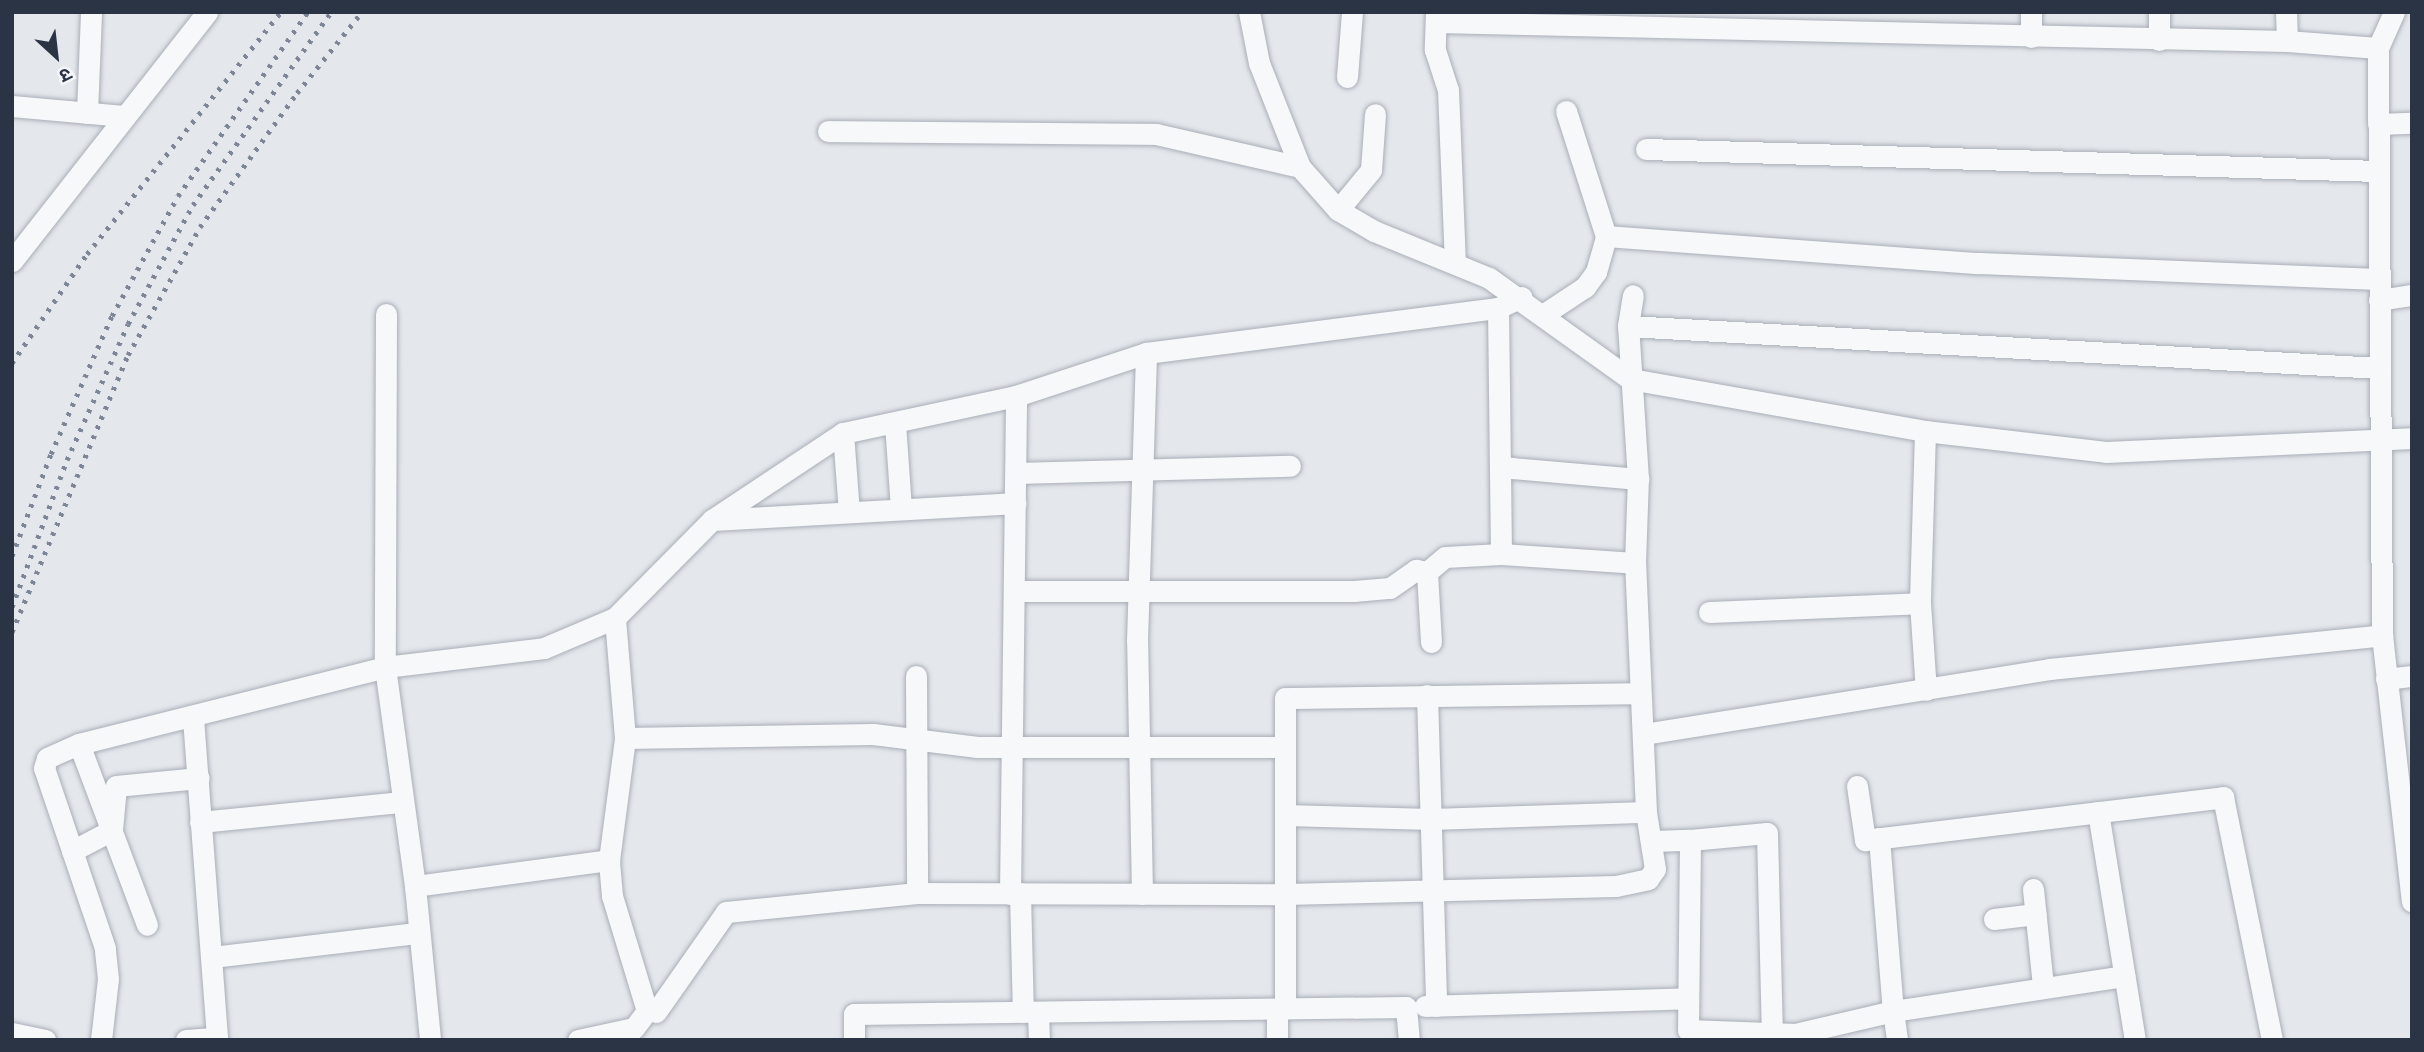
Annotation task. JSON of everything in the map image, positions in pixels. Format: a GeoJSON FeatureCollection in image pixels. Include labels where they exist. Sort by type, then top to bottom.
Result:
{"type":"FeatureCollection","features":[{"type":"Feature","properties":{"kind":"street"},"geometry":{"type":"LineString","coordinates":[[87,113],[92,12]]}},
{"type":"Feature","properties":{"kind":"street"},"geometry":{"type":"LineString","coordinates":[[12,261],[207,12]]}},
{"type":"Feature","properties":{"kind":"street"},"geometry":{"type":"LineString","coordinates":[[1249,12],[1259,63],[1300,167],[1338,210],[1374,231],[1455,261],[1522,297],[1630,379],[1925,431],[2106,452],[2412,438]]}},
{"type":"Feature","properties":{"kind":"street"},"geometry":{"type":"LineString","coordinates":[[1347,76],[1352,12]]}},
{"type":"Feature","properties":{"kind":"street"},"geometry":{"type":"LineString","coordinates":[[2031,12],[2031,37]]}},
{"type":"Feature","properties":{"kind":"street"},"geometry":{"type":"LineString","coordinates":[[2159,12],[2159,40]]}},
{"type":"Feature","properties":{"kind":"street"},"geometry":{"type":"LineString","coordinates":[[2286,12],[2287,41]]}},
{"type":"Feature","properties":{"kind":"street"},"geometry":{"type":"LineString","coordinates":[[2388,14],[2378,48],[2382,635],[2386,679],[2406,805],[2412,901]]}},
{"type":"Feature","properties":{"kind":"street"},"geometry":{"type":"LineString","coordinates":[[1455,261],[1448,90],[1435,50],[1436,17],[1895,23],[2031,37],[2287,41],[2378,48]]}},
{"type":"Feature","properties":{"kind":"street"},"geometry":{"type":"LineString","coordinates":[[12,106],[124,116]]}},
{"type":"Feature","properties":{"kind":"street"},"geometry":{"type":"LineString","coordinates":[[1544,314],[1585,287],[1596,272],[1606,236],[1566,111]]}},
{"type":"Feature","properties":{"kind":"street"},"geometry":{"type":"LineString","coordinates":[[1338,210],[1371,170],[1376,114]]}},
{"type":"Feature","properties":{"kind":"street"},"geometry":{"type":"LineString","coordinates":[[2378,124],[2412,123]]}},
{"type":"Feature","properties":{"kind":"street"},"geometry":{"type":"LineString","coordinates":[[828,131],[1156,134],[1300,167]]}},
{"type":"Feature","properties":{"kind":"street"},"geometry":{"type":"LineString","coordinates":[[1646,149],[2378,171]]}},
{"type":"Feature","properties":{"kind":"street"},"geometry":{"type":"LineString","coordinates":[[1606,236],[2380,290],[2412,295]]}},
{"type":"Feature","properties":{"kind":"street"},"geometry":{"type":"LineString","coordinates":[[656,1012],[726,912],[917,893],[1285,894],[1637,885],[1655,869],[1653,841],[1646,812],[1635,563],[1638,479],[1628,326],[1633,295]]}},
{"type":"Feature","properties":{"kind":"street"},"geometry":{"type":"LineString","coordinates":[[101,1040],[108,979],[105,948],[44,768],[47,758],[79,744],[193,718],[385,667],[544,648],[615,618],[712,520],[843,433],[1016,396],[1146,353],[1498,308],[1522,297]]}},
{"type":"Feature","properties":{"kind":"street"},"geometry":{"type":"LineString","coordinates":[[1498,308],[1501,554]]}},
{"type":"Feature","properties":{"kind":"street"},"geometry":{"type":"LineString","coordinates":[[386,314],[385,667],[401,803],[415,886],[417,933],[430,1040]]}},
{"type":"Feature","properties":{"kind":"street"},"geometry":{"type":"LineString","coordinates":[[1628,326],[2379,368]]}},
{"type":"Feature","properties":{"kind":"street"},"geometry":{"type":"LineString","coordinates":[[1142,894],[1139,591],[1146,353]]}},
{"type":"Feature","properties":{"kind":"street"},"geometry":{"type":"LineString","coordinates":[[1016,396],[1015,893],[1030,1012],[1039,1040]]}},
{"type":"Feature","properties":{"kind":"street"},"geometry":{"type":"LineString","coordinates":[[895,423],[901,509]]}},
{"type":"Feature","properties":{"kind":"street"},"geometry":{"type":"LineString","coordinates":[[1925,431],[1920,603],[1926,690]]}},
{"type":"Feature","properties":{"kind":"street"},"geometry":{"type":"LineString","coordinates":[[843,433],[849,512]]}},
{"type":"Feature","properties":{"kind":"street"},"geometry":{"type":"LineString","coordinates":[[1016,473],[1141,467],[1290,466]]}},
{"type":"Feature","properties":{"kind":"street"},"geometry":{"type":"LineString","coordinates":[[1502,467],[1638,479]]}},
{"type":"Feature","properties":{"kind":"street"},"geometry":{"type":"LineString","coordinates":[[712,520],[1016,503]]}},
{"type":"Feature","properties":{"kind":"street"},"geometry":{"type":"LineString","coordinates":[[1427,572],[1445,557],[1501,554],[1635,563]]}},
{"type":"Feature","properties":{"kind":"street"},"geometry":{"type":"LineString","coordinates":[[1015,591],[1354,591],[1390,588],[1416,570],[1427,572]]}},
{"type":"Feature","properties":{"kind":"street"},"geometry":{"type":"LineString","coordinates":[[1427,572],[1431,642]]}},
{"type":"Feature","properties":{"kind":"street"},"geometry":{"type":"LineString","coordinates":[[1709,612],[1920,603]]}},
{"type":"Feature","properties":{"kind":"street"},"geometry":{"type":"LineString","coordinates":[[578,1040],[634,1028],[647,1011],[616,912],[609,860],[625,738],[615,618]]}},
{"type":"Feature","properties":{"kind":"street"},"geometry":{"type":"LineString","coordinates":[[1644,734],[2050,669],[2382,635]]}},
{"type":"Feature","properties":{"kind":"street"},"geometry":{"type":"LineString","coordinates":[[916,676],[917,893]]}},
{"type":"Feature","properties":{"kind":"street"},"geometry":{"type":"LineString","coordinates":[[2386,679],[2412,676]]}},
{"type":"Feature","properties":{"kind":"street"},"geometry":{"type":"LineString","coordinates":[[1277,1040],[1281,1009],[1285,894],[1285,698],[1640,693]]}},
{"type":"Feature","properties":{"kind":"street"},"geometry":{"type":"LineString","coordinates":[[1427,695],[1436,1006]]}},
{"type":"Feature","properties":{"kind":"street"},"geometry":{"type":"LineString","coordinates":[[186,1040],[217,1039],[193,718]]}},
{"type":"Feature","properties":{"kind":"street"},"geometry":{"type":"LineString","coordinates":[[625,738],[873,734],[918,741],[1015,746],[1139,744],[1285,747]]}},
{"type":"Feature","properties":{"kind":"street"},"geometry":{"type":"LineString","coordinates":[[79,744],[147,925]]}},
{"type":"Feature","properties":{"kind":"street"},"geometry":{"type":"LineString","coordinates":[[112,830],[116,786],[199,778]]}},
{"type":"Feature","properties":{"kind":"street"},"geometry":{"type":"LineString","coordinates":[[1857,786],[1865,840],[2223,797],[2272,1040]]}},
{"type":"Feature","properties":{"kind":"street"},"geometry":{"type":"LineString","coordinates":[[200,822],[401,803]]}},
{"type":"Feature","properties":{"kind":"street"},"geometry":{"type":"LineString","coordinates":[[1285,815],[1431,819],[1646,812]]}},
{"type":"Feature","properties":{"kind":"street"},"geometry":{"type":"LineString","coordinates":[[2098,812],[2135,1040]]}},
{"type":"Feature","properties":{"kind":"street"},"geometry":{"type":"LineString","coordinates":[[72,851],[112,830]]}},
{"type":"Feature","properties":{"kind":"street"},"geometry":{"type":"LineString","coordinates":[[1653,841],[1767,833],[1772,1033]]}},
{"type":"Feature","properties":{"kind":"street"},"geometry":{"type":"LineString","coordinates":[[1879,838],[1893,1011],[1898,1040]]}},
{"type":"Feature","properties":{"kind":"street"},"geometry":{"type":"LineString","coordinates":[[1690,840],[1688,1030],[1795,1034],[1893,1011],[2043,986],[2124,976]]}},
{"type":"Feature","properties":{"kind":"street"},"geometry":{"type":"LineString","coordinates":[[415,886],[609,860]]}},
{"type":"Feature","properties":{"kind":"street"},"geometry":{"type":"LineString","coordinates":[[2033,890],[2043,986]]}},
{"type":"Feature","properties":{"kind":"street"},"geometry":{"type":"LineString","coordinates":[[1994,919],[2036,914]]}},
{"type":"Feature","properties":{"kind":"street"},"geometry":{"type":"LineString","coordinates":[[212,957],[417,933]]}},
{"type":"Feature","properties":{"kind":"street"},"geometry":{"type":"LineString","coordinates":[[854,1040],[854,1014],[1406,1007],[1688,998]]}},
{"type":"Feature","properties":{"kind":"street"},"geometry":{"type":"LineString","coordinates":[[1406,1007],[1409,1040]]}},
{"type":"Feature","properties":{"kind":"street"},"geometry":{"type":"LineString","coordinates":[[12,1033],[45,1040]]}},
{"type":"Feature","properties":{"kind":"railway"},"geometry":{"type":"LineString","coordinates":[[12,363],[87,254],[281,12]]}},
{"type":"Feature","properties":{"kind":"railway"},"geometry":{"type":"LineString","coordinates":[[12,556],[51,454],[112,316],[178,196],[308,12]]}},
{"type":"Feature","properties":{"kind":"railway"},"geometry":{"type":"LineString","coordinates":[[12,607],[67,460],[128,324],[193,205],[331,12]]}},
{"type":"Feature","properties":{"kind":"railway"},"geometry":{"type":"LineString","coordinates":[[12,632],[128,355],[200,227],[297,93],[362,12]]}}]}
